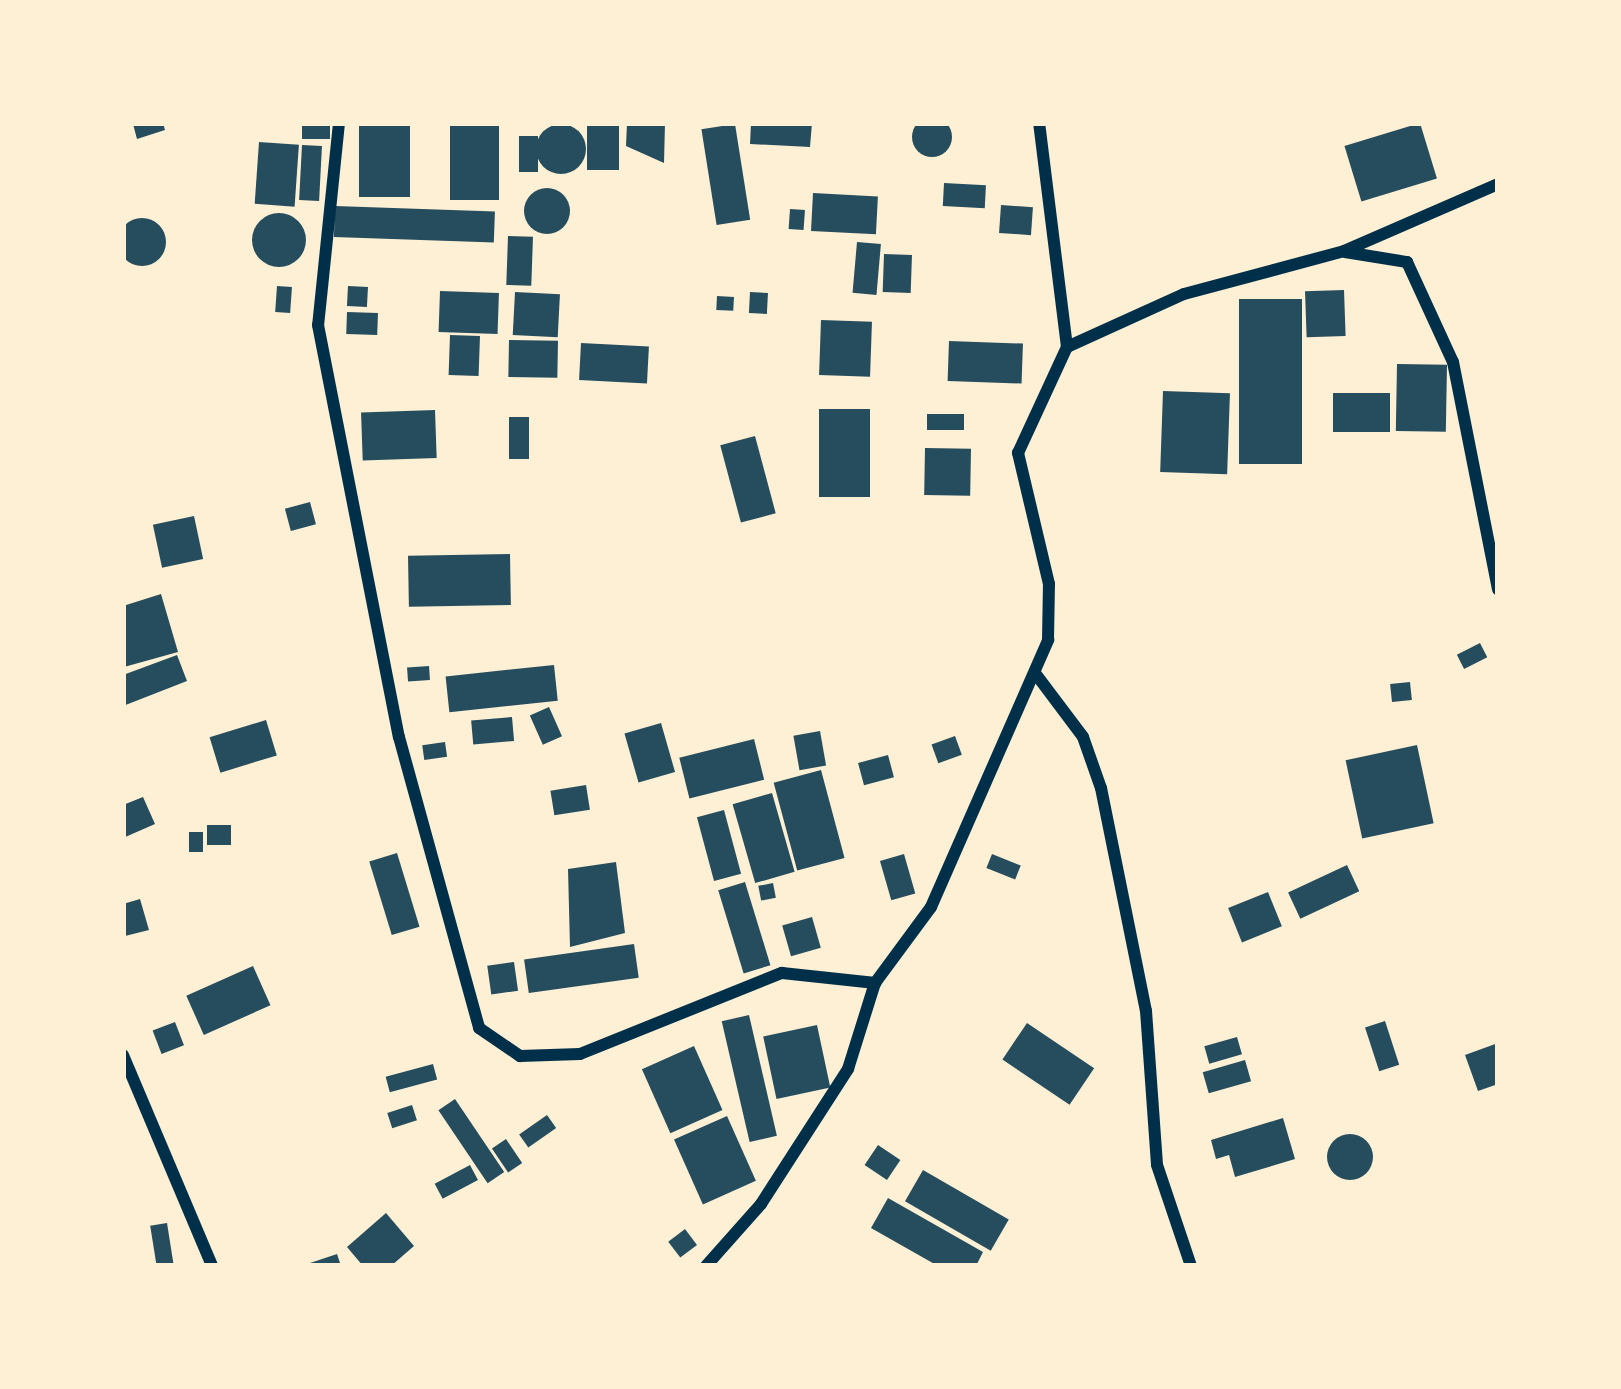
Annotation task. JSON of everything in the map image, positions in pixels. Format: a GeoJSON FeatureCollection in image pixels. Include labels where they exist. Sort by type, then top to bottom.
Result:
{"type":"FeatureCollection","features":[{"type":"Feature","properties":{"kind":"street"},"geometry":{"type":"LineString","coordinates":[[339,123],[318,325],[399,737],[478,1028],[520,1056],[580,1054],[782,973],[875,982]]}},
{"type":"Feature","properties":{"kind":"street"},"geometry":{"type":"LineString","coordinates":[[706,1266],[761,1204],[848,1069],[875,982],[931,907],[1035,674],[1049,584],[1018,453],[1067,347],[1039,123]]}},
{"type":"Feature","properties":{"kind":"street"},"geometry":{"type":"LineString","coordinates":[[1067,347],[1184,294],[1344,251],[1498,184]]}},
{"type":"Feature","properties":{"kind":"street"},"geometry":{"type":"LineString","coordinates":[[1344,251],[1407,262],[1453,362],[1498,590]]}},
{"type":"Feature","properties":{"kind":"street"},"geometry":{"type":"LineString","coordinates":[[1035,674],[1083,737],[1101,788],[1146,1011],[1157,1165],[1191,1266]]}},
{"type":"Feature","properties":{"kind":"street"},"geometry":{"type":"LineString","coordinates":[[123,1055],[212,1266]]}},
{"type":"Feature","properties":{"kind":"building"},"geometry":{"type":"Polygon","coordinates":[[[932,117],[946,123],[952,137],[946,151],[932,157],[918,151],[912,137],[918,123],[932,117]]]}},
{"type":"Feature","properties":{"kind":"building"},"geometry":{"type":"Polygon","coordinates":[[[163,123],[165,130],[137,139],[133,124],[163,123]]]}},
{"type":"Feature","properties":{"kind":"building"},"geometry":{"type":"Polygon","coordinates":[[[302,123],[330,123],[330,139],[302,139],[302,123]]]}},
{"type":"Feature","properties":{"kind":"building"},"geometry":{"type":"Polygon","coordinates":[[[359,123],[410,123],[410,197],[359,197],[359,123]]]}},
{"type":"Feature","properties":{"kind":"building"},"geometry":{"type":"Polygon","coordinates":[[[450,123],[499,123],[499,200],[450,200],[450,123]]]}},
{"type":"Feature","properties":{"kind":"building"},"geometry":{"type":"Polygon","coordinates":[[[587,123],[619,123],[619,170],[587,170],[587,123]]]}},
{"type":"Feature","properties":{"kind":"building"},"geometry":{"type":"Polygon","coordinates":[[[627,123],[665,123],[664,163],[626,146],[627,123]]]}},
{"type":"Feature","properties":{"kind":"building"},"geometry":{"type":"Polygon","coordinates":[[[751,123],[812,123],[810,147],[750,144],[751,123]]]}},
{"type":"Feature","properties":{"kind":"building"},"geometry":{"type":"Polygon","coordinates":[[[1420,123],[1437,178],[1361,202],[1344,146],[1420,123]]]}},
{"type":"Feature","properties":{"kind":"building"},"geometry":{"type":"Polygon","coordinates":[[[561,124],[579,131],[586,149],[579,167],[561,174],[543,167],[536,149],[543,131],[561,124]]]}},
{"type":"Feature","properties":{"kind":"building"},"geometry":{"type":"Polygon","coordinates":[[[735,124],[750,220],[717,225],[701,129],[735,124]]]}},
{"type":"Feature","properties":{"kind":"building"},"geometry":{"type":"Polygon","coordinates":[[[519,136],[538,136],[538,172],[519,172],[519,136]]]}},
{"type":"Feature","properties":{"kind":"building"},"geometry":{"type":"Polygon","coordinates":[[[259,142],[299,145],[295,207],[255,204],[259,142]]]}},
{"type":"Feature","properties":{"kind":"building"},"geometry":{"type":"Polygon","coordinates":[[[302,145],[322,146],[319,201],[299,200],[302,145]]]}},
{"type":"Feature","properties":{"kind":"building"},"geometry":{"type":"Polygon","coordinates":[[[944,183],[986,185],[985,208],[943,206],[944,183]]]}},
{"type":"Feature","properties":{"kind":"building"},"geometry":{"type":"Polygon","coordinates":[[[547,188],[564,194],[570,211],[564,228],[547,234],[530,228],[524,211],[530,194],[547,188]]]}},
{"type":"Feature","properties":{"kind":"building"},"geometry":{"type":"Polygon","coordinates":[[[813,193],[878,196],[876,234],[811,231],[813,193]]]}},
{"type":"Feature","properties":{"kind":"building"},"geometry":{"type":"Polygon","coordinates":[[[1001,205],[1033,207],[1031,235],[999,233],[1001,205]]]}},
{"type":"Feature","properties":{"kind":"building"},"geometry":{"type":"Polygon","coordinates":[[[335,206],[495,212],[494,243],[334,237],[335,206]]]}},
{"type":"Feature","properties":{"kind":"building"},"geometry":{"type":"Polygon","coordinates":[[[790,209],[805,210],[804,230],[789,229],[790,209]]]}},
{"type":"Feature","properties":{"kind":"building"},"geometry":{"type":"Polygon","coordinates":[[[279,213],[298,221],[306,240],[298,259],[279,267],[260,259],[252,240],[260,221],[279,213]]]}},
{"type":"Feature","properties":{"kind":"building"},"geometry":{"type":"Polygon","coordinates":[[[142,218],[159,225],[166,242],[159,259],[142,266],[125,259],[118,242],[125,225],[142,218]]]}},
{"type":"Feature","properties":{"kind":"building"},"geometry":{"type":"Polygon","coordinates":[[[508,236],[533,237],[531,286],[506,285],[508,236]]]}},
{"type":"Feature","properties":{"kind":"building"},"geometry":{"type":"Polygon","coordinates":[[[857,242],[881,244],[876,295],[853,293],[857,242]]]}},
{"type":"Feature","properties":{"kind":"building"},"geometry":{"type":"Polygon","coordinates":[[[884,254],[912,255],[911,293],[883,292],[884,254]]]}},
{"type":"Feature","properties":{"kind":"building"},"geometry":{"type":"Polygon","coordinates":[[[277,286],[292,287],[290,313],[275,312],[277,286]]]}},
{"type":"Feature","properties":{"kind":"building"},"geometry":{"type":"Polygon","coordinates":[[[348,286],[368,287],[367,307],[347,306],[348,286]]]}},
{"type":"Feature","properties":{"kind":"building"},"geometry":{"type":"Polygon","coordinates":[[[1344,290],[1346,336],[1307,337],[1305,291],[1344,290]]]}},
{"type":"Feature","properties":{"kind":"building"},"geometry":{"type":"Polygon","coordinates":[[[440,291],[499,293],[498,334],[439,332],[440,291]]]}},
{"type":"Feature","properties":{"kind":"building"},"geometry":{"type":"Polygon","coordinates":[[[515,292],[560,294],[558,337],[513,335],[515,292]]]}},
{"type":"Feature","properties":{"kind":"building"},"geometry":{"type":"Polygon","coordinates":[[[750,292],[768,293],[767,314],[749,313],[750,292]]]}},
{"type":"Feature","properties":{"kind":"building"},"geometry":{"type":"Polygon","coordinates":[[[717,296],[734,297],[733,311],[716,310],[717,296]]]}},
{"type":"Feature","properties":{"kind":"building"},"geometry":{"type":"Polygon","coordinates":[[[1239,299],[1302,299],[1302,464],[1239,464],[1239,299]]]}},
{"type":"Feature","properties":{"kind":"building"},"geometry":{"type":"Polygon","coordinates":[[[347,312],[378,313],[377,335],[346,334],[347,312]]]}},
{"type":"Feature","properties":{"kind":"building"},"geometry":{"type":"Polygon","coordinates":[[[821,320],[872,322],[870,377],[819,375],[821,320]]]}},
{"type":"Feature","properties":{"kind":"building"},"geometry":{"type":"Polygon","coordinates":[[[450,335],[480,336],[479,376],[449,375],[450,335]]]}},
{"type":"Feature","properties":{"kind":"building"},"geometry":{"type":"Polygon","coordinates":[[[509,340],[558,341],[557,378],[508,377],[509,340]]]}},
{"type":"Feature","properties":{"kind":"building"},"geometry":{"type":"Polygon","coordinates":[[[949,341],[1023,344],[1022,384],[948,381],[949,341]]]}},
{"type":"Feature","properties":{"kind":"building"},"geometry":{"type":"Polygon","coordinates":[[[581,343],[649,347],[647,384],[579,380],[581,343]]]}},
{"type":"Feature","properties":{"kind":"building"},"geometry":{"type":"Polygon","coordinates":[[[1397,364],[1447,365],[1446,432],[1396,431],[1397,364]]]}},
{"type":"Feature","properties":{"kind":"building"},"geometry":{"type":"Polygon","coordinates":[[[1163,391],[1230,393],[1227,474],[1160,472],[1163,391]]]}},
{"type":"Feature","properties":{"kind":"building"},"geometry":{"type":"Polygon","coordinates":[[[1333,393],[1390,393],[1390,432],[1333,432],[1333,393]]]}},
{"type":"Feature","properties":{"kind":"building"},"geometry":{"type":"Polygon","coordinates":[[[819,409],[870,409],[870,497],[819,497],[819,409]]]}},
{"type":"Feature","properties":{"kind":"building"},"geometry":{"type":"Polygon","coordinates":[[[435,410],[437,458],[363,461],[361,413],[435,410]]]}},
{"type":"Feature","properties":{"kind":"building"},"geometry":{"type":"Polygon","coordinates":[[[927,414],[964,414],[964,430],[927,430],[927,414]]]}},
{"type":"Feature","properties":{"kind":"building"},"geometry":{"type":"Polygon","coordinates":[[[509,417],[529,417],[529,459],[509,459],[509,417]]]}},
{"type":"Feature","properties":{"kind":"building"},"geometry":{"type":"Polygon","coordinates":[[[755,436],[776,513],[741,523],[720,445],[755,436]]]}},
{"type":"Feature","properties":{"kind":"building"},"geometry":{"type":"Polygon","coordinates":[[[925,448],[971,449],[970,496],[924,495],[925,448]]]}},
{"type":"Feature","properties":{"kind":"building"},"geometry":{"type":"Polygon","coordinates":[[[310,502],[316,524],[291,531],[285,509],[310,502]]]}},
{"type":"Feature","properties":{"kind":"building"},"geometry":{"type":"Polygon","coordinates":[[[194,516],[203,559],[162,568],[153,525],[194,516]]]}},
{"type":"Feature","properties":{"kind":"building"},"geometry":{"type":"Polygon","coordinates":[[[510,554],[511,605],[409,607],[408,556],[510,554]]]}},
{"type":"Feature","properties":{"kind":"building"},"geometry":{"type":"Polygon","coordinates":[[[161,594],[178,652],[124,667],[123,606],[161,594]]]}},
{"type":"Feature","properties":{"kind":"building"},"geometry":{"type":"Polygon","coordinates":[[[1480,643],[1487,657],[1464,669],[1457,655],[1480,643]]]}},
{"type":"Feature","properties":{"kind":"building"},"geometry":{"type":"Polygon","coordinates":[[[177,655],[187,681],[123,706],[123,675],[177,655]]]}},
{"type":"Feature","properties":{"kind":"building"},"geometry":{"type":"Polygon","coordinates":[[[554,665],[558,701],[449,712],[446,676],[554,665]]]}},
{"type":"Feature","properties":{"kind":"building"},"geometry":{"type":"Polygon","coordinates":[[[429,666],[430,680],[408,682],[407,668],[429,666]]]}},
{"type":"Feature","properties":{"kind":"building"},"geometry":{"type":"Polygon","coordinates":[[[1410,682],[1412,700],[1392,702],[1390,684],[1410,682]]]}},
{"type":"Feature","properties":{"kind":"building"},"geometry":{"type":"Polygon","coordinates":[[[549,707],[562,736],[543,745],[530,716],[549,707]]]}},
{"type":"Feature","properties":{"kind":"building"},"geometry":{"type":"Polygon","coordinates":[[[512,717],[514,741],[473,744],[471,721],[512,717]]]}},
{"type":"Feature","properties":{"kind":"building"},"geometry":{"type":"Polygon","coordinates":[[[266,720],[277,755],[220,773],[210,737],[266,720]]]}},
{"type":"Feature","properties":{"kind":"building"},"geometry":{"type":"Polygon","coordinates":[[[661,723],[675,772],[639,782],[624,733],[661,723]]]}},
{"type":"Feature","properties":{"kind":"building"},"geometry":{"type":"Polygon","coordinates":[[[820,731],[826,765],[799,770],[793,736],[820,731]]]}},
{"type":"Feature","properties":{"kind":"building"},"geometry":{"type":"Polygon","coordinates":[[[955,736],[962,755],[938,763],[932,745],[955,736]]]}},
{"type":"Feature","properties":{"kind":"building"},"geometry":{"type":"Polygon","coordinates":[[[754,739],[764,780],[689,798],[679,758],[754,739]]]}},
{"type":"Feature","properties":{"kind":"building"},"geometry":{"type":"Polygon","coordinates":[[[445,742],[447,757],[424,760],[422,745],[445,742]]]}},
{"type":"Feature","properties":{"kind":"building"},"geometry":{"type":"Polygon","coordinates":[[[1417,745],[1434,823],[1362,838],[1346,760],[1417,745]]]}},
{"type":"Feature","properties":{"kind":"building"},"geometry":{"type":"Polygon","coordinates":[[[888,755],[894,777],[864,785],[858,763],[888,755]]]}},
{"type":"Feature","properties":{"kind":"building"},"geometry":{"type":"Polygon","coordinates":[[[821,770],[845,858],[797,871],[774,783],[821,770]]]}},
{"type":"Feature","properties":{"kind":"building"},"geometry":{"type":"Polygon","coordinates":[[[586,785],[590,810],[554,815],[550,791],[586,785]]]}},
{"type":"Feature","properties":{"kind":"building"},"geometry":{"type":"Polygon","coordinates":[[[772,793],[795,872],[755,883],[733,804],[772,793]]]}},
{"type":"Feature","properties":{"kind":"building"},"geometry":{"type":"Polygon","coordinates":[[[143,797],[155,824],[123,838],[123,805],[143,797]]]}},
{"type":"Feature","properties":{"kind":"building"},"geometry":{"type":"Polygon","coordinates":[[[724,810],[741,874],[714,881],[697,817],[724,810]]]}},
{"type":"Feature","properties":{"kind":"building"},"geometry":{"type":"Polygon","coordinates":[[[207,825],[231,825],[231,845],[207,845],[207,825]]]}},
{"type":"Feature","properties":{"kind":"building"},"geometry":{"type":"Polygon","coordinates":[[[189,832],[203,832],[203,852],[189,852],[189,832]]]}},
{"type":"Feature","properties":{"kind":"building"},"geometry":{"type":"Polygon","coordinates":[[[397,853],[420,927],[392,935],[369,861],[397,853]]]}},
{"type":"Feature","properties":{"kind":"building"},"geometry":{"type":"Polygon","coordinates":[[[904,854],[915,893],[891,900],[880,861],[904,854]]]}},
{"type":"Feature","properties":{"kind":"building"},"geometry":{"type":"Polygon","coordinates":[[[992,854],[1021,866],[1015,880],[986,868],[992,854]]]}},
{"type":"Feature","properties":{"kind":"building"},"geometry":{"type":"Polygon","coordinates":[[[616,862],[625,933],[570,947],[568,869],[616,862]]]}},
{"type":"Feature","properties":{"kind":"building"},"geometry":{"type":"Polygon","coordinates":[[[1347,865],[1359,891],[1300,919],[1288,892],[1347,865]]]}},
{"type":"Feature","properties":{"kind":"building"},"geometry":{"type":"Polygon","coordinates":[[[745,882],[770,965],[744,973],[718,890],[745,882]]]}},
{"type":"Feature","properties":{"kind":"building"},"geometry":{"type":"Polygon","coordinates":[[[773,883],[776,898],[761,901],[758,886],[773,883]]]}},
{"type":"Feature","properties":{"kind":"building"},"geometry":{"type":"Polygon","coordinates":[[[1268,892],[1282,926],[1242,942],[1228,908],[1268,892]]]}},
{"type":"Feature","properties":{"kind":"building"},"geometry":{"type":"Polygon","coordinates":[[[140,899],[149,930],[125,936],[123,904],[140,899]]]}},
{"type":"Feature","properties":{"kind":"building"},"geometry":{"type":"Polygon","coordinates":[[[812,917],[821,948],[791,956],[782,926],[812,917]]]}},
{"type":"Feature","properties":{"kind":"building"},"geometry":{"type":"Polygon","coordinates":[[[634,944],[639,978],[529,993],[524,959],[634,944]]]}},
{"type":"Feature","properties":{"kind":"building"},"geometry":{"type":"Polygon","coordinates":[[[514,962],[518,991],[491,994],[487,966],[514,962]]]}},
{"type":"Feature","properties":{"kind":"building"},"geometry":{"type":"Polygon","coordinates":[[[253,966],[270,1005],[204,1035],[186,996],[253,966]]]}},
{"type":"Feature","properties":{"kind":"building"},"geometry":{"type":"Polygon","coordinates":[[[749,1015],[777,1136],[750,1142],[722,1021],[749,1015]]]}},
{"type":"Feature","properties":{"kind":"building"},"geometry":{"type":"Polygon","coordinates":[[[1385,1021],[1399,1065],[1379,1071],[1365,1027],[1385,1021]]]}},
{"type":"Feature","properties":{"kind":"building"},"geometry":{"type":"Polygon","coordinates":[[[175,1022],[184,1045],[162,1054],[153,1031],[175,1022]]]}},
{"type":"Feature","properties":{"kind":"building"},"geometry":{"type":"Polygon","coordinates":[[[1027,1023],[1094,1068],[1070,1105],[1002,1059],[1027,1023]]]}},
{"type":"Feature","properties":{"kind":"building"},"geometry":{"type":"Polygon","coordinates":[[[817,1025],[830,1088],[777,1099],[763,1036],[817,1025]]]}},
{"type":"Feature","properties":{"kind":"building"},"geometry":{"type":"Polygon","coordinates":[[[1237,1037],[1242,1054],[1209,1064],[1204,1046],[1237,1037]]]}},
{"type":"Feature","properties":{"kind":"building"},"geometry":{"type":"Polygon","coordinates":[[[1498,1043],[1498,1084],[1478,1091],[1465,1055],[1498,1043]]]}},
{"type":"Feature","properties":{"kind":"building"},"geometry":{"type":"Polygon","coordinates":[[[694,1046],[722,1110],[670,1133],[642,1069],[694,1046]]]}},
{"type":"Feature","properties":{"kind":"building"},"geometry":{"type":"Polygon","coordinates":[[[1245,1060],[1251,1081],[1209,1093],[1203,1072],[1245,1060]]]}},
{"type":"Feature","properties":{"kind":"building"},"geometry":{"type":"Polygon","coordinates":[[[433,1064],[437,1079],[390,1092],[386,1077],[433,1064]]]}},
{"type":"Feature","properties":{"kind":"building"},"geometry":{"type":"Polygon","coordinates":[[[455,1099],[504,1172],[488,1183],[438,1110],[455,1099]]]}},
{"type":"Feature","properties":{"kind":"building"},"geometry":{"type":"Polygon","coordinates":[[[412,1105],[417,1120],[392,1128],[387,1113],[412,1105]]]}},
{"type":"Feature","properties":{"kind":"building"},"geometry":{"type":"Polygon","coordinates":[[[547,1115],[556,1128],[528,1148],[519,1135],[547,1115]]]}},
{"type":"Feature","properties":{"kind":"building"},"geometry":{"type":"Polygon","coordinates":[[[727,1116],[756,1181],[703,1204],[674,1140],[727,1116]]]}},
{"type":"Feature","properties":{"kind":"building"},"geometry":{"type":"Polygon","coordinates":[[[1283,1118],[1295,1159],[1235,1177],[1229,1155],[1216,1159],[1211,1140],[1283,1118]]]}},
{"type":"Feature","properties":{"kind":"building"},"geometry":{"type":"Polygon","coordinates":[[[1350,1134],[1366,1141],[1373,1157],[1366,1173],[1350,1180],[1334,1173],[1327,1157],[1334,1141],[1350,1134]]]}},
{"type":"Feature","properties":{"kind":"building"},"geometry":{"type":"Polygon","coordinates":[[[506,1139],[522,1163],[508,1173],[492,1149],[506,1139]]]}},
{"type":"Feature","properties":{"kind":"building"},"geometry":{"type":"Polygon","coordinates":[[[878,1145],[900,1160],[887,1180],[865,1165],[878,1145]]]}},
{"type":"Feature","properties":{"kind":"building"},"geometry":{"type":"Polygon","coordinates":[[[470,1165],[478,1180],[443,1199],[435,1184],[470,1165]]]}},
{"type":"Feature","properties":{"kind":"building"},"geometry":{"type":"Polygon","coordinates":[[[923,1170],[1009,1220],[991,1251],[905,1201],[923,1170]]]}},
{"type":"Feature","properties":{"kind":"building"},"geometry":{"type":"Polygon","coordinates":[[[888,1198],[983,1252],[976,1266],[938,1266],[871,1228],[888,1198]]]}},
{"type":"Feature","properties":{"kind":"building"},"geometry":{"type":"Polygon","coordinates":[[[386,1213],[414,1246],[391,1266],[363,1266],[347,1247],[386,1213]]]}},
{"type":"Feature","properties":{"kind":"building"},"geometry":{"type":"Polygon","coordinates":[[[167,1223],[174,1266],[157,1266],[150,1226],[167,1223]]]}},
{"type":"Feature","properties":{"kind":"building"},"geometry":{"type":"Polygon","coordinates":[[[685,1229],[697,1245],[680,1258],[668,1242],[685,1229]]]}},
{"type":"Feature","properties":{"kind":"building"},"geometry":{"type":"Polygon","coordinates":[[[337,1254],[341,1266],[304,1266],[304,1265],[337,1254]]]}}]}
